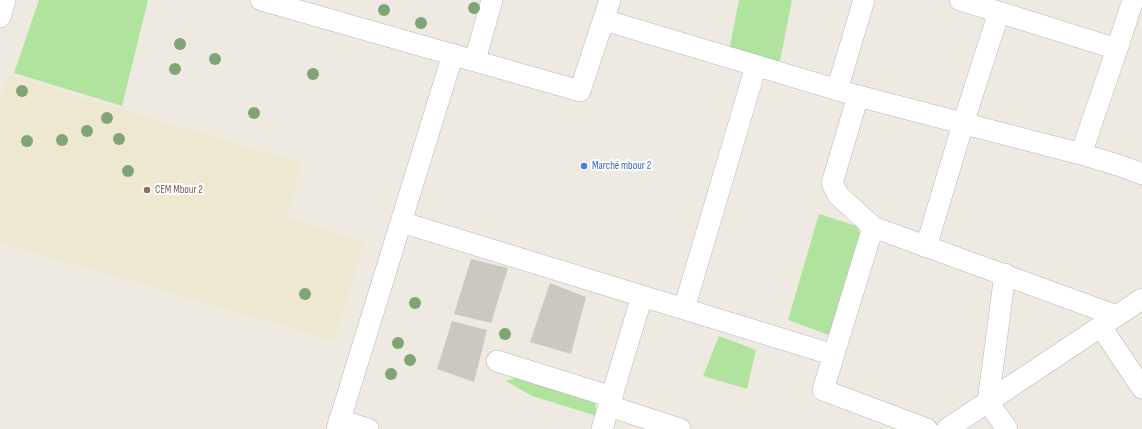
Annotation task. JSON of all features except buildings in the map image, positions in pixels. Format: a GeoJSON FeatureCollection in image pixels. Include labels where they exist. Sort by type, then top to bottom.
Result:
{"type":"FeatureCollection","features":[{"type":"Feature","properties":{"kind":"street"},"geometry":{"type":"LineString","coordinates":[[0,17],[5,0]]}},
{"type":"Feature","properties":{"kind":"street"},"geometry":{"type":"LineString","coordinates":[[261,0],[580,90],[610,0]]}},
{"type":"Feature","properties":{"kind":"street"},"geometry":{"type":"LineString","coordinates":[[475,60],[492,0]]}},
{"type":"Feature","properties":{"kind":"street"},"geometry":{"type":"LineString","coordinates":[[838,90],[864,0]]}},
{"type":"Feature","properties":{"kind":"street"},"geometry":{"type":"LineString","coordinates":[[960,0],[1117,50]]}},
{"type":"Feature","properties":{"kind":"street"},"geometry":{"type":"LineString","coordinates":[[1081,154],[1133,0]]}},
{"type":"Feature","properties":{"kind":"street"},"geometry":{"type":"LineString","coordinates":[[926,247],[963,124],[1000,12]]}},
{"type":"Feature","properties":{"kind":"street"},"geometry":{"type":"LineString","coordinates":[[604,20],[858,96],[1081,154],[1142,174]]}},
{"type":"Feature","properties":{"kind":"street"},"geometry":{"type":"LineString","coordinates":[[368,429],[338,425],[453,54]]}},
{"type":"Feature","properties":{"kind":"street"},"geometry":{"type":"LineString","coordinates":[[684,309],[756,66]]}},
{"type":"Feature","properties":{"kind":"street"},"geometry":{"type":"LineString","coordinates":[[858,96],[832,183],[838,195],[873,227],[1005,274],[1109,322],[1142,388]]}},
{"type":"Feature","properties":{"kind":"street"},"geometry":{"type":"LineString","coordinates":[[401,222],[834,355]]}},
{"type":"Feature","properties":{"kind":"street"},"geometry":{"type":"LineString","coordinates":[[873,227],[823,390],[927,429]]}},
{"type":"Feature","properties":{"kind":"street"},"geometry":{"type":"LineString","coordinates":[[1005,274],[988,402],[1007,429]]}},
{"type":"Feature","properties":{"kind":"street"},"geometry":{"type":"LineString","coordinates":[[602,429],[642,296]]}},
{"type":"Feature","properties":{"kind":"street"},"geometry":{"type":"LineString","coordinates":[[947,429],[1142,300]]}},
{"type":"Feature","properties":{"kind":"street"},"geometry":{"type":"LineString","coordinates":[[497,361],[611,401],[680,429]]}},
{"type":"Feature","properties":{"kind":"shaded area","name":"CEM Mbour 2"},"geometry":{"type":"Polygon","coordinates":[[[8,75],[302,163],[287,217],[364,242],[335,341],[0,243],[0,104],[8,75]]]}},
{"type":"Feature","properties":{"kind":"green space"},"geometry":{"type":"Polygon","coordinates":[[[39,0],[148,0],[122,106],[14,73],[39,0]]]}},
{"type":"Feature","properties":{"kind":"green space"},"geometry":{"type":"Polygon","coordinates":[[[739,0],[792,0],[778,71],[728,56],[739,0]]]}},
{"type":"Feature","properties":{"kind":"green space"},"geometry":{"type":"Polygon","coordinates":[[[819,214],[857,226],[863,242],[829,335],[788,320],[819,214]]]}},
{"type":"Feature","properties":{"kind":"green space"},"geometry":{"type":"Polygon","coordinates":[[[719,336],[756,350],[747,389],[703,376],[719,336]]]}},
{"type":"Feature","properties":{"kind":"green space"},"geometry":{"type":"Polygon","coordinates":[[[537,370],[594,396],[597,416],[532,396],[506,381],[537,370]]]}},
{"type":"Feature","properties":{"kind":"place","name":"Marché mbour 2"},"geometry":{"type":"Point","coordinates":[584,166]}},
{"type":"Feature","properties":{"kind":"place","name":"CEM Mbour 2"},"geometry":{"type":"Point","coordinates":[147,190]}}]}
